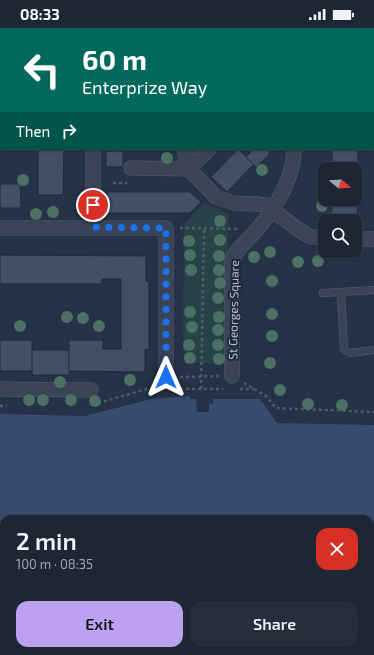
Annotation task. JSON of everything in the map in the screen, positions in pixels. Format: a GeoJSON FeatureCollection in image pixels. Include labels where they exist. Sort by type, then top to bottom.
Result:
{"type":"FeatureCollection","features":[{"type":"Feature","properties":{"kind":"street"},"geometry":{"type":"LineString","coordinates":[[93,150],[93,227]]}},
{"type":"Feature","properties":{"kind":"street"},"geometry":{"type":"LineString","coordinates":[[184,150],[189,169],[216,197],[234,203],[266,205],[296,228],[310,236],[318,238]]}},
{"type":"Feature","properties":{"kind":"street"},"geometry":{"type":"LineString","coordinates":[[131,168],[189,169],[208,150]]}},
{"type":"Feature","properties":{"kind":"street","name":"St Georges Square"},"geometry":{"type":"LineString","coordinates":[[232,376],[232,260],[239,248],[273,210],[289,173],[294,150]]}},
{"type":"Feature","properties":{"kind":"street"},"geometry":{"type":"LineString","coordinates":[[0,228],[166,228],[166,377]]}},
{"type":"Feature","properties":{"kind":"street"},"geometry":{"type":"LineString","coordinates":[[362,239],[374,239]]}},
{"type":"Feature","properties":{"kind":"street"},"geometry":{"type":"LineString","coordinates":[[0,389],[91,390]]}},
{"type":"Feature","properties":{"kind":"lane"},"geometry":{"type":"LineString","coordinates":[[323,293],[374,290]]}},
{"type":"Feature","properties":{"kind":"lane"},"geometry":{"type":"LineString","coordinates":[[341,292],[344,348],[350,353],[374,350]]}},
{"type":"Feature","properties":{"kind":"path"},"geometry":{"type":"LineString","coordinates":[[166,228],[257,229]]}},
{"type":"Feature","properties":{"kind":"path"},"geometry":{"type":"LineString","coordinates":[[181,389],[201,389],[204,228]]}},
{"type":"Feature","properties":{"kind":"path"},"geometry":{"type":"LineString","coordinates":[[100,403],[147,390],[166,377],[232,376]]}},
{"type":"Feature","properties":{"kind":"path"},"geometry":{"type":"LineString","coordinates":[[254,389],[266,396],[276,408],[374,412]]}},
{"type":"Feature","properties":{"kind":"green space"},"geometry":{"type":"Polygon","coordinates":[[[205,203],[228,214],[228,359],[224,363],[185,363],[183,344],[184,224],[205,203]]]}},
{"type":"Feature","properties":{"kind":"water"},"geometry":{"type":"Polygon","coordinates":[[[190,396],[190,399],[196,399],[197,412],[209,412],[209,403],[213,404],[213,399],[260,399],[277,423],[374,425],[374,515],[0,515],[0,414],[85,416],[151,399],[190,396]]]}},
{"type":"Feature","properties":{"kind":"building"},"geometry":{"type":"Polygon","coordinates":[[[38,150],[64,150],[63,195],[38,195],[38,150]]]}},
{"type":"Feature","properties":{"kind":"building"},"geometry":{"type":"Polygon","coordinates":[[[237,150],[239,150],[254,164],[227,192],[211,177],[237,150]]]}},
{"type":"Feature","properties":{"kind":"building"},"geometry":{"type":"Polygon","coordinates":[[[253,150],[269,150],[269,155],[256,167],[246,157],[253,150]]]}},
{"type":"Feature","properties":{"kind":"building"},"geometry":{"type":"Polygon","coordinates":[[[332,150],[358,150],[358,162],[332,162],[332,150]]]}},
{"type":"Feature","properties":{"kind":"building"},"geometry":{"type":"Polygon","coordinates":[[[106,151],[123,151],[123,167],[106,167],[106,151]]]}},
{"type":"Feature","properties":{"kind":"building"},"geometry":{"type":"Polygon","coordinates":[[[0,184],[20,184],[21,208],[0,208],[0,184]]]}},
{"type":"Feature","properties":{"kind":"building"},"geometry":{"type":"Polygon","coordinates":[[[107,192],[190,192],[201,202],[190,213],[107,213],[107,192]]]}},
{"type":"Feature","properties":{"kind":"building"},"geometry":{"type":"Polygon","coordinates":[[[332,206],[357,206],[357,214],[332,214],[332,206]]]}},
{"type":"Feature","properties":{"kind":"building"},"geometry":{"type":"Polygon","coordinates":[[[0,255],[146,256],[146,281],[149,282],[149,350],[145,349],[145,372],[69,371],[69,375],[32,375],[32,371],[0,371],[0,340],[32,340],[32,350],[69,350],[69,340],[103,340],[103,349],[121,349],[121,279],[102,279],[102,284],[0,284],[0,255]]]}},
{"type":"Feature","properties":{"kind":"building"},"geometry":{"type":"Polygon","coordinates":[[[0,255],[146,256],[146,281],[149,282],[149,350],[145,349],[145,372],[69,371],[69,340],[103,340],[103,349],[121,349],[121,279],[102,279],[102,284],[0,284],[0,255]]]}},
{"type":"Feature","properties":{"kind":"building"},"geometry":{"type":"Polygon","coordinates":[[[0,340],[32,340],[32,371],[0,371],[0,340]]]}},
{"type":"Feature","properties":{"kind":"route"},"geometry":{"type":"LineString","coordinates":[[93,205],[93,227],[166,228],[166,377]]}}]}
